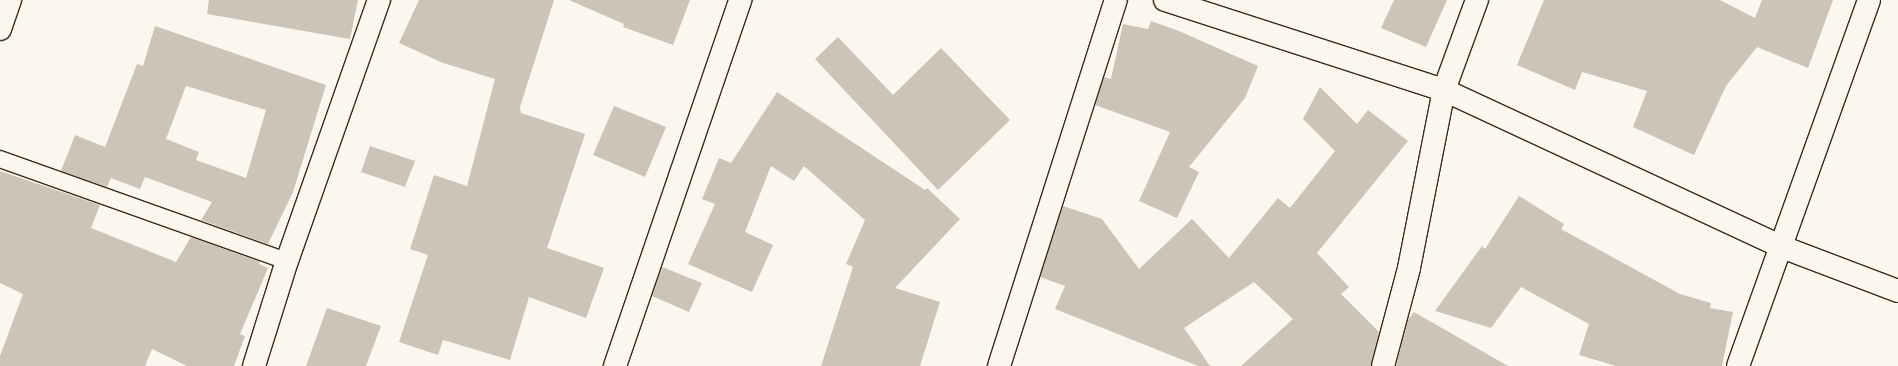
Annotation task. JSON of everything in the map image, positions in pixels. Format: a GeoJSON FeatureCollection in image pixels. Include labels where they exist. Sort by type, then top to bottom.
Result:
{"type":"FeatureCollection","features":[{"type":"Feature","properties":{"kind":"street"},"geometry":{"type":"LineString","coordinates":[[0,29],[10,0]]}},
{"type":"Feature","properties":{"kind":"street"},"geometry":{"type":"LineString","coordinates":[[254,366],[287,261],[379,0]]}},
{"type":"Feature","properties":{"kind":"street"},"geometry":{"type":"LineString","coordinates":[[615,366],[740,0]]}},
{"type":"Feature","properties":{"kind":"street"},"geometry":{"type":"LineString","coordinates":[[999,366],[1116,0]]}},
{"type":"Feature","properties":{"kind":"street"},"geometry":{"type":"LineString","coordinates":[[1165,0],[1444,90],[1782,246],[1898,291]]}},
{"type":"Feature","properties":{"kind":"street"},"geometry":{"type":"LineString","coordinates":[[1383,366],[1409,268],[1444,90],[1477,0]]}},
{"type":"Feature","properties":{"kind":"street"},"geometry":{"type":"LineString","coordinates":[[1738,366],[1869,0]]}},
{"type":"Feature","properties":{"kind":"lane"},"geometry":{"type":"LineString","coordinates":[[0,159],[287,261]]}},
{"type":"Feature","properties":{"kind":"building"},"geometry":{"type":"Polygon","coordinates":[[[209,0],[358,0],[350,39],[207,14],[209,0]]]}},
{"type":"Feature","properties":{"kind":"building"},"geometry":{"type":"Polygon","coordinates":[[[419,0],[554,0],[520,107],[521,113],[585,134],[547,248],[604,268],[586,318],[529,297],[510,360],[443,340],[438,355],[399,342],[428,255],[410,249],[434,175],[467,186],[495,79],[443,63],[399,43],[419,0]]]}},
{"type":"Feature","properties":{"kind":"building"},"geometry":{"type":"Polygon","coordinates":[[[569,0],[690,0],[673,45],[623,27],[624,24],[569,0]]]}},
{"type":"Feature","properties":{"kind":"building"},"geometry":{"type":"Polygon","coordinates":[[[1394,0],[1447,0],[1426,47],[1381,28],[1394,0]]]}},
{"type":"Feature","properties":{"kind":"building"},"geometry":{"type":"Polygon","coordinates":[[[1544,0],[1720,0],[1755,18],[1762,0],[1833,0],[1808,68],[1757,47],[1726,86],[1694,155],[1633,127],[1647,91],[1582,72],[1575,90],[1517,65],[1544,0]]]}},
{"type":"Feature","properties":{"kind":"building"},"geometry":{"type":"Polygon","coordinates":[[[1151,21],[1179,31],[1258,66],[1245,98],[1189,167],[1199,172],[1177,218],[1139,201],[1170,132],[1095,105],[1104,77],[1111,79],[1123,24],[1148,29],[1151,21]]]}},
{"type":"Feature","properties":{"kind":"building"},"geometry":{"type":"Polygon","coordinates":[[[155,26],[326,85],[293,192],[268,244],[201,220],[212,202],[145,177],[140,189],[111,178],[107,187],[61,171],[75,135],[105,147],[137,64],[143,66],[155,26]],[[186,86],[166,139],[199,152],[196,160],[246,178],[266,110],[186,86]]]}},
{"type":"Feature","properties":{"kind":"building"},"geometry":{"type":"Polygon","coordinates":[[[838,37],[893,95],[941,48],[1010,120],[938,190],[815,59],[838,37]]]}},
{"type":"Feature","properties":{"kind":"building"},"geometry":{"type":"Polygon","coordinates":[[[1320,87],[1357,124],[1368,110],[1408,141],[1317,253],[1349,287],[1341,294],[1379,332],[1371,366],[1241,366],[1293,319],[1254,282],[1184,328],[1210,366],[1198,366],[1055,309],[1065,286],[1040,277],[1063,206],[1102,219],[1139,269],[1192,219],[1229,258],[1278,198],[1290,208],[1335,151],[1303,119],[1320,87]]]}},
{"type":"Feature","properties":{"kind":"building"},"geometry":{"type":"Polygon","coordinates":[[[777,92],[925,190],[927,188],[960,219],[895,288],[940,302],[920,366],[821,366],[853,267],[846,264],[865,220],[804,166],[794,181],[771,166],[745,232],[773,245],[752,292],[688,264],[715,204],[702,199],[719,158],[731,163],[777,92]]]}},
{"type":"Feature","properties":{"kind":"building"},"geometry":{"type":"Polygon","coordinates":[[[614,106],[666,127],[645,177],[593,155],[614,106]]]}},
{"type":"Feature","properties":{"kind":"building"},"geometry":{"type":"Polygon","coordinates":[[[370,146],[415,161],[405,187],[361,172],[370,146]]]}},
{"type":"Feature","properties":{"kind":"building"},"geometry":{"type":"Polygon","coordinates":[[[0,171],[100,205],[91,228],[176,262],[191,237],[260,262],[259,264],[268,268],[240,334],[245,336],[234,366],[187,366],[152,349],[145,366],[0,366],[0,356],[23,294],[0,283],[0,171]]]}},
{"type":"Feature","properties":{"kind":"building"},"geometry":{"type":"Polygon","coordinates":[[[1519,196],[1564,224],[1561,229],[1680,294],[1711,303],[1710,308],[1733,312],[1722,366],[1616,366],[1579,355],[1589,324],[1521,287],[1491,328],[1435,311],[1482,246],[1485,249],[1519,196]]]}},
{"type":"Feature","properties":{"kind":"building"},"geometry":{"type":"Polygon","coordinates":[[[662,267],[702,283],[689,312],[652,296],[662,267]]]}},
{"type":"Feature","properties":{"kind":"building"},"geometry":{"type":"Polygon","coordinates":[[[327,308],[381,326],[366,366],[306,366],[327,308]]]}},
{"type":"Feature","properties":{"kind":"building"},"geometry":{"type":"Polygon","coordinates":[[[1414,312],[1508,366],[1396,366],[1408,320],[1414,312]]]}}]}
